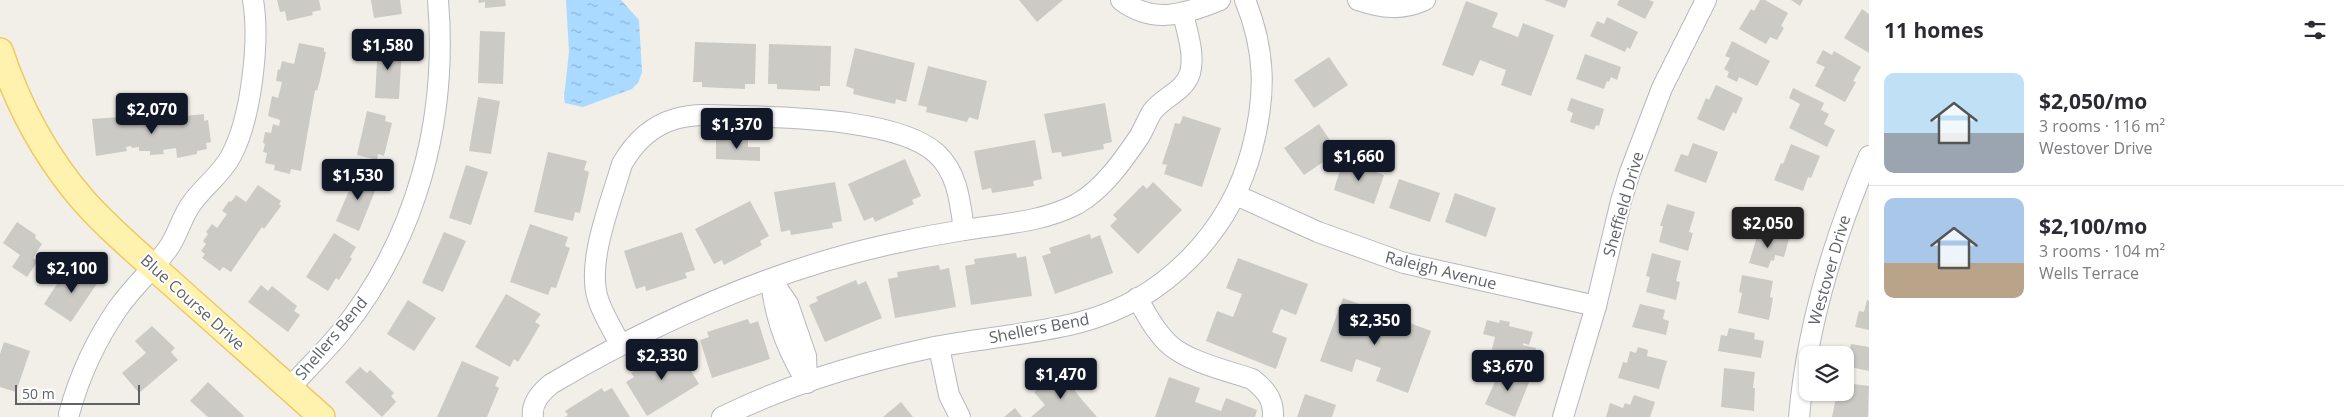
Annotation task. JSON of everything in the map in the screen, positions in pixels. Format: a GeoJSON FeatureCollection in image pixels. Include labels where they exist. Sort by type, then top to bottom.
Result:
{"type":"FeatureCollection","features":[{"type":"Feature","properties":{"kind":"main road","name":"Blue Course Drive"},"geometry":{"type":"LineString","coordinates":[[0,51],[21,106],[54,163],[83,200],[153,266],[322,417]]}},
{"type":"Feature","properties":{"kind":"street"},"geometry":{"type":"LineString","coordinates":[[69,414],[83,373],[100,337],[118,307],[171,245],[191,204],[222,171],[238,141],[250,94],[255,47],[253,0]]}},
{"type":"Feature","properties":{"kind":"street","name":"Shellers Bend"},"geometry":{"type":"LineString","coordinates":[[290,388],[341,332],[368,294],[397,241],[414,202],[430,148],[438,92],[441,36],[438,0]]}},
{"type":"Feature","properties":{"kind":"street"},"geometry":{"type":"LineString","coordinates":[[1121,0],[1145,14],[1164,16],[1183,14],[1220,0]]}},
{"type":"Feature","properties":{"kind":"street","name":"Shellers Bend"},"geometry":{"type":"LineString","coordinates":[[722,417],[748,404],[807,383],[884,360],[939,346],[1081,322],[1120,308],[1169,278],[1214,230],[1236,195],[1254,140],[1261,102],[1260,43],[1246,0]]}},
{"type":"Feature","properties":{"kind":"street"},"geometry":{"type":"LineString","coordinates":[[1358,0],[1390,9],[1412,6],[1426,0]]}},
{"type":"Feature","properties":{"kind":"street","name":"Sheffield Drive"},"geometry":{"type":"LineString","coordinates":[[1563,417],[1596,306],[1621,200],[1642,138],[1662,88],[1706,0]]}},
{"type":"Feature","properties":{"kind":"street"},"geometry":{"type":"LineString","coordinates":[[533,417],[535,402],[541,392],[620,344],[697,307],[771,279],[886,245],[1029,220],[1056,212],[1084,199],[1105,182],[1139,136],[1152,113],[1160,103],[1181,88],[1190,72],[1191,62],[1183,14]]}},
{"type":"Feature","properties":{"kind":"street"},"geometry":{"type":"LineString","coordinates":[[620,344],[598,300],[594,274],[596,255],[622,164],[628,153],[649,132],[676,118],[707,115],[818,119],[874,128],[922,143],[942,160],[955,180],[959,193],[964,230]]}},
{"type":"Feature","properties":{"kind":"street","name":"Westover Drive"},"geometry":{"type":"LineString","coordinates":[[1799,417],[1804,370],[1820,292],[1843,219],[1869,156]]}},
{"type":"Feature","properties":{"kind":"street","name":"Raleigh Avenue"},"geometry":{"type":"LineString","coordinates":[[1236,195],[1318,232],[1404,263],[1596,306]]}},
{"type":"Feature","properties":{"kind":"street"},"geometry":{"type":"LineString","coordinates":[[771,279],[788,304],[806,356],[807,383]]}},
{"type":"Feature","properties":{"kind":"street"},"geometry":{"type":"LineString","coordinates":[[1137,298],[1151,323],[1172,347],[1189,356],[1252,379],[1260,385],[1272,401],[1273,417]]}},
{"type":"Feature","properties":{"kind":"street"},"geometry":{"type":"LineString","coordinates":[[939,346],[949,395],[960,417]]}},
{"type":"Feature","properties":{"kind":"water"},"geometry":{"type":"Polygon","coordinates":[[[566,0],[621,0],[639,20],[642,72],[639,81],[632,89],[583,107],[565,103],[569,52],[566,0]]]}},
{"type":"Feature","properties":{"kind":"building"},"geometry":{"type":"Polygon","coordinates":[[[277,0],[319,0],[321,10],[312,12],[313,15],[287,21],[285,11],[280,12],[277,0]]]}},
{"type":"Feature","properties":{"kind":"building"},"geometry":{"type":"Polygon","coordinates":[[[371,0],[400,0],[402,14],[374,18],[371,0]]]}},
{"type":"Feature","properties":{"kind":"building"},"geometry":{"type":"Polygon","coordinates":[[[478,0],[505,0],[506,6],[485,8],[485,2],[479,3],[478,0]]]}},
{"type":"Feature","properties":{"kind":"building"},"geometry":{"type":"Polygon","coordinates":[[[1019,0],[1063,0],[1037,22],[1019,0]]]}},
{"type":"Feature","properties":{"kind":"building"},"geometry":{"type":"Polygon","coordinates":[[[1544,0],[1568,0],[1565,8],[1544,0]]]}},
{"type":"Feature","properties":{"kind":"building"},"geometry":{"type":"Polygon","coordinates":[[[1619,0],[1649,0],[1654,2],[1645,19],[1617,5],[1619,0]]]}},
{"type":"Feature","properties":{"kind":"building"},"geometry":{"type":"Polygon","coordinates":[[[1760,0],[1765,0],[1788,13],[1781,26],[1784,28],[1777,40],[1770,37],[1766,44],[1739,29],[1751,9],[1754,11],[1760,0]]]}},
{"type":"Feature","properties":{"kind":"building"},"geometry":{"type":"Polygon","coordinates":[[[1791,0],[1803,0],[1800,6],[1791,0]]]}},
{"type":"Feature","properties":{"kind":"building"},"geometry":{"type":"Polygon","coordinates":[[[1466,1],[1498,13],[1492,27],[1518,37],[1523,23],[1554,35],[1531,96],[1501,85],[1506,70],[1480,60],[1473,76],[1442,65],[1466,1]]]}},
{"type":"Feature","properties":{"kind":"building"},"geometry":{"type":"Polygon","coordinates":[[[1862,9],[1869,14],[1869,53],[1844,38],[1862,9]]]}},
{"type":"Feature","properties":{"kind":"building"},"geometry":{"type":"Polygon","coordinates":[[[1607,17],[1638,32],[1630,49],[1627,47],[1625,52],[1590,36],[1597,21],[1604,24],[1607,17]]]}},
{"type":"Feature","properties":{"kind":"building"},"geometry":{"type":"Polygon","coordinates":[[[480,31],[505,32],[503,84],[478,83],[480,31]]]}},
{"type":"Feature","properties":{"kind":"building"},"geometry":{"type":"Polygon","coordinates":[[[1732,41],[1770,61],[1757,86],[1739,77],[1737,82],[1727,77],[1729,72],[1724,69],[1730,58],[1725,56],[1732,41]]]}},
{"type":"Feature","properties":{"kind":"building"},"geometry":{"type":"Polygon","coordinates":[[[695,42],[756,44],[755,84],[745,84],[745,89],[702,87],[702,82],[693,82],[695,42]]]}},
{"type":"Feature","properties":{"kind":"building"},"geometry":{"type":"Polygon","coordinates":[[[299,43],[324,48],[324,52],[326,52],[317,91],[315,90],[301,171],[291,169],[290,174],[274,170],[275,165],[265,163],[267,153],[263,152],[265,144],[263,143],[265,132],[271,133],[273,124],[279,126],[280,120],[268,116],[272,96],[278,98],[282,82],[276,81],[278,69],[280,70],[282,61],[294,64],[299,43]]]}},
{"type":"Feature","properties":{"kind":"building"},"geometry":{"type":"Polygon","coordinates":[[[378,44],[402,45],[399,99],[375,98],[378,44]]]}},
{"type":"Feature","properties":{"kind":"building"},"geometry":{"type":"Polygon","coordinates":[[[769,44],[831,46],[830,86],[820,86],[820,91],[777,89],[777,84],[768,84],[769,44]]]}},
{"type":"Feature","properties":{"kind":"building"},"geometry":{"type":"Polygon","coordinates":[[[855,48],[915,63],[906,102],[896,99],[895,104],[853,94],[854,89],[846,86],[855,48]]]}},
{"type":"Feature","properties":{"kind":"building"},"geometry":{"type":"Polygon","coordinates":[[[1823,50],[1832,55],[1834,51],[1861,67],[1853,81],[1856,82],[1845,102],[1815,86],[1825,67],[1816,63],[1823,50]]]}},
{"type":"Feature","properties":{"kind":"building"},"geometry":{"type":"Polygon","coordinates":[[[1585,54],[1621,67],[1617,80],[1611,77],[1604,89],[1576,79],[1585,54]]]}},
{"type":"Feature","properties":{"kind":"building"},"geometry":{"type":"Polygon","coordinates":[[[1329,57],[1348,85],[1314,108],[1294,80],[1329,57]]]}},
{"type":"Feature","properties":{"kind":"building"},"geometry":{"type":"Polygon","coordinates":[[[928,66],[987,81],[978,120],[969,117],[967,122],[926,112],[927,107],[918,105],[928,66]]]}},
{"type":"Feature","properties":{"kind":"building"},"geometry":{"type":"Polygon","coordinates":[[[1716,85],[1743,98],[1736,114],[1733,112],[1724,131],[1697,119],[1706,98],[1709,100],[1716,85]]]}},
{"type":"Feature","properties":{"kind":"building"},"geometry":{"type":"Polygon","coordinates":[[[1793,88],[1824,103],[1821,110],[1829,114],[1824,124],[1835,130],[1827,147],[1789,128],[1800,104],[1789,98],[1793,88]]]}},
{"type":"Feature","properties":{"kind":"building"},"geometry":{"type":"Polygon","coordinates":[[[478,97],[500,101],[491,154],[469,151],[478,97]]]}},
{"type":"Feature","properties":{"kind":"building"},"geometry":{"type":"Polygon","coordinates":[[[1571,98],[1604,109],[1599,126],[1596,125],[1594,130],[1570,122],[1573,113],[1567,110],[1571,98]]]}},
{"type":"Feature","properties":{"kind":"building"},"geometry":{"type":"Polygon","coordinates":[[[1105,103],[1112,142],[1103,144],[1104,149],[1062,157],[1061,152],[1052,153],[1044,114],[1105,103]]]}},
{"type":"Feature","properties":{"kind":"building"},"geometry":{"type":"Polygon","coordinates":[[[367,111],[386,116],[385,121],[392,123],[384,156],[378,154],[377,160],[357,155],[367,111]]]}},
{"type":"Feature","properties":{"kind":"building"},"geometry":{"type":"Polygon","coordinates":[[[204,114],[204,121],[208,120],[211,142],[206,143],[207,149],[197,151],[197,154],[177,158],[176,148],[163,150],[164,154],[150,155],[150,151],[139,151],[139,147],[132,148],[131,146],[126,147],[127,151],[96,156],[92,119],[149,115],[150,120],[204,114]]]}},
{"type":"Feature","properties":{"kind":"building"},"geometry":{"type":"Polygon","coordinates":[[[1183,116],[1221,128],[1202,187],[1164,174],[1167,165],[1162,164],[1175,123],[1180,124],[1183,116]]]}},
{"type":"Feature","properties":{"kind":"building"},"geometry":{"type":"Polygon","coordinates":[[[1319,124],[1338,152],[1304,175],[1284,148],[1319,124]]]}},
{"type":"Feature","properties":{"kind":"building"},"geometry":{"type":"Polygon","coordinates":[[[738,136],[748,136],[748,147],[760,147],[760,161],[716,159],[716,138],[731,138],[730,142],[738,142],[738,136]]]}},
{"type":"Feature","properties":{"kind":"building"},"geometry":{"type":"Polygon","coordinates":[[[1035,140],[1042,179],[1033,181],[1034,186],[992,193],[991,188],[982,190],[974,151],[1035,140]]]}},
{"type":"Feature","properties":{"kind":"building"},"geometry":{"type":"Polygon","coordinates":[[[1693,143],[1718,152],[1706,183],[1674,171],[1681,154],[1688,156],[1693,143]]]}},
{"type":"Feature","properties":{"kind":"building"},"geometry":{"type":"Polygon","coordinates":[[[1791,144],[1820,156],[1811,178],[1808,177],[1803,191],[1774,180],[1791,144]]]}},
{"type":"Feature","properties":{"kind":"building"},"geometry":{"type":"Polygon","coordinates":[[[548,152],[587,161],[584,170],[589,172],[580,213],[575,212],[573,221],[534,212],[548,152]]]}},
{"type":"Feature","properties":{"kind":"building"},"geometry":{"type":"Polygon","coordinates":[[[905,159],[921,196],[912,200],[914,204],[875,222],[873,217],[864,221],[848,184],[905,159]]]}},
{"type":"Feature","properties":{"kind":"building"},"geometry":{"type":"Polygon","coordinates":[[[1343,160],[1384,175],[1374,204],[1334,190],[1343,160]]]}},
{"type":"Feature","properties":{"kind":"building"},"geometry":{"type":"Polygon","coordinates":[[[466,165],[488,172],[471,225],[449,218],[466,165]]]}},
{"type":"Feature","properties":{"kind":"building"},"geometry":{"type":"Polygon","coordinates":[[[357,172],[379,181],[359,231],[336,221],[357,172]]]}},
{"type":"Feature","properties":{"kind":"building"},"geometry":{"type":"Polygon","coordinates":[[[1399,179],[1440,193],[1430,222],[1389,208],[1399,179]]]}},
{"type":"Feature","properties":{"kind":"building"},"geometry":{"type":"Polygon","coordinates":[[[835,182],[842,221],[832,223],[833,228],[791,235],[790,230],[781,232],[774,192],[835,182]]]}},
{"type":"Feature","properties":{"kind":"building"},"geometry":{"type":"Polygon","coordinates":[[[1153,182],[1182,210],[1138,254],[1110,226],[1117,219],[1113,215],[1143,185],[1147,189],[1153,182]]]}},
{"type":"Feature","properties":{"kind":"building"},"geometry":{"type":"Polygon","coordinates":[[[258,185],[281,201],[279,204],[281,206],[264,229],[262,227],[231,272],[223,267],[220,271],[202,258],[205,254],[201,251],[206,244],[203,241],[208,234],[206,232],[212,224],[217,228],[227,214],[222,211],[229,201],[231,202],[236,195],[246,202],[258,185]]]}},
{"type":"Feature","properties":{"kind":"building"},"geometry":{"type":"Polygon","coordinates":[[[1455,193],[1496,208],[1486,237],[1445,222],[1455,193]]]}},
{"type":"Feature","properties":{"kind":"building"},"geometry":{"type":"Polygon","coordinates":[[[750,201],[769,236],[760,241],[762,245],[724,265],[722,260],[714,264],[695,229],[750,201]]]}},
{"type":"Feature","properties":{"kind":"building"},"geometry":{"type":"Polygon","coordinates":[[[1667,204],[1695,212],[1689,232],[1693,233],[1688,251],[1659,242],[1663,226],[1660,226],[1667,204]]]}},
{"type":"Feature","properties":{"kind":"building"},"geometry":{"type":"Polygon","coordinates":[[[17,222],[36,235],[35,238],[42,244],[33,258],[38,261],[27,277],[12,267],[20,255],[3,243],[17,222]]]}},
{"type":"Feature","properties":{"kind":"building"},"geometry":{"type":"Polygon","coordinates":[[[530,224],[568,237],[565,246],[570,248],[556,288],[551,287],[548,295],[510,282],[530,224]]]}},
{"type":"Feature","properties":{"kind":"building"},"geometry":{"type":"Polygon","coordinates":[[[1759,230],[1789,239],[1784,257],[1775,255],[1774,261],[1771,260],[1768,268],[1749,263],[1759,230]]]}},
{"type":"Feature","properties":{"kind":"building"},"geometry":{"type":"Polygon","coordinates":[[[444,232],[466,241],[443,292],[422,283],[444,232]]]}},
{"type":"Feature","properties":{"kind":"building"},"geometry":{"type":"Polygon","coordinates":[[[682,232],[695,270],[685,273],[687,278],[646,291],[645,286],[636,289],[624,251],[682,232]]]}},
{"type":"Feature","properties":{"kind":"building"},"geometry":{"type":"Polygon","coordinates":[[[334,233],[356,247],[350,257],[352,259],[339,280],[336,278],[328,291],[306,277],[334,233]]]}},
{"type":"Feature","properties":{"kind":"building"},"geometry":{"type":"Polygon","coordinates":[[[1090,234],[1091,239],[1100,235],[1113,273],[1055,294],[1042,256],[1051,253],[1049,248],[1090,234]]]}},
{"type":"Feature","properties":{"kind":"building"},"geometry":{"type":"Polygon","coordinates":[[[1016,253],[1017,258],[1026,256],[1032,296],[971,305],[965,266],[975,264],[974,259],[1016,253]]]}},
{"type":"Feature","properties":{"kind":"building"},"geometry":{"type":"Polygon","coordinates":[[[1652,253],[1681,261],[1676,281],[1680,282],[1676,300],[1646,292],[1650,277],[1646,276],[1652,253]]]}},
{"type":"Feature","properties":{"kind":"building"},"geometry":{"type":"Polygon","coordinates":[[[1238,258],[1308,284],[1296,315],[1281,309],[1272,332],[1287,338],[1276,369],[1206,341],[1217,311],[1233,317],[1242,294],[1226,288],[1238,258]]]}},
{"type":"Feature","properties":{"kind":"building"},"geometry":{"type":"Polygon","coordinates":[[[80,265],[100,279],[71,322],[44,304],[61,278],[68,283],[80,265]]]}},
{"type":"Feature","properties":{"kind":"building"},"geometry":{"type":"Polygon","coordinates":[[[939,265],[940,270],[949,268],[956,307],[895,318],[888,279],[898,277],[897,272],[939,265]]]}},
{"type":"Feature","properties":{"kind":"building"},"geometry":{"type":"Polygon","coordinates":[[[1742,275],[1773,281],[1770,297],[1773,298],[1769,320],[1738,313],[1742,293],[1739,292],[1742,275]]]}},
{"type":"Feature","properties":{"kind":"building"},"geometry":{"type":"Polygon","coordinates":[[[856,280],[858,285],[866,281],[882,318],[825,342],[809,305],[818,301],[816,297],[856,280]]]}},
{"type":"Feature","properties":{"kind":"building"},"geometry":{"type":"Polygon","coordinates":[[[261,285],[268,291],[272,286],[297,306],[294,311],[300,315],[288,332],[248,302],[261,285]]]}},
{"type":"Feature","properties":{"kind":"building"},"geometry":{"type":"Polygon","coordinates":[[[506,294],[541,314],[535,322],[540,325],[529,344],[518,362],[514,359],[510,367],[475,347],[506,294]]]}},
{"type":"Feature","properties":{"kind":"building"},"geometry":{"type":"Polygon","coordinates":[[[1343,298],[1373,309],[1368,323],[1394,332],[1399,319],[1431,331],[1408,393],[1376,381],[1381,368],[1356,359],[1352,372],[1320,361],[1343,298]]]}},
{"type":"Feature","properties":{"kind":"building"},"geometry":{"type":"Polygon","coordinates":[[[408,300],[436,318],[414,351],[387,334],[408,300]]]}},
{"type":"Feature","properties":{"kind":"building"},"geometry":{"type":"Polygon","coordinates":[[[1867,300],[1869,301],[1869,330],[1855,327],[1859,311],[1864,312],[1867,300]]]}},
{"type":"Feature","properties":{"kind":"building"},"geometry":{"type":"Polygon","coordinates":[[[1640,304],[1665,310],[1663,319],[1669,321],[1666,335],[1632,327],[1640,304]]]}},
{"type":"Feature","properties":{"kind":"building"},"geometry":{"type":"Polygon","coordinates":[[[748,319],[750,324],[758,321],[770,359],[712,378],[700,340],[709,337],[707,332],[748,319]]]}},
{"type":"Feature","properties":{"kind":"building"},"geometry":{"type":"Polygon","coordinates":[[[1487,320],[1499,323],[1500,320],[1510,322],[1509,326],[1533,332],[1529,345],[1523,343],[1523,345],[1536,348],[1532,364],[1491,353],[1495,337],[1483,334],[1487,320]]]}},
{"type":"Feature","properties":{"kind":"building"},"geometry":{"type":"Polygon","coordinates":[[[152,326],[175,348],[171,352],[178,360],[139,393],[122,373],[146,353],[135,341],[152,326]]]}},
{"type":"Feature","properties":{"kind":"building"},"geometry":{"type":"Polygon","coordinates":[[[1729,328],[1755,333],[1754,339],[1764,341],[1761,358],[1718,351],[1721,335],[1727,336],[1729,328]]]}},
{"type":"Feature","properties":{"kind":"building"},"geometry":{"type":"Polygon","coordinates":[[[4,342],[30,351],[16,392],[0,387],[0,354],[4,342]]]}},
{"type":"Feature","properties":{"kind":"building"},"geometry":{"type":"Polygon","coordinates":[[[1851,344],[1869,347],[1869,371],[1854,368],[1854,346],[1851,346],[1851,344]]]}},
{"type":"Feature","properties":{"kind":"building"},"geometry":{"type":"Polygon","coordinates":[[[1638,347],[1648,350],[1647,356],[1667,361],[1659,389],[1618,378],[1623,362],[1627,363],[1630,351],[1636,353],[1638,347]]]}},
{"type":"Feature","properties":{"kind":"building"},"geometry":{"type":"Polygon","coordinates":[[[668,350],[671,355],[678,350],[699,384],[647,416],[626,382],[634,377],[631,373],[668,350]]]}},
{"type":"Feature","properties":{"kind":"building"},"geometry":{"type":"Polygon","coordinates":[[[462,361],[499,377],[495,386],[499,388],[487,417],[437,417],[462,361]]]}},
{"type":"Feature","properties":{"kind":"building"},"geometry":{"type":"Polygon","coordinates":[[[360,367],[367,373],[370,370],[394,393],[391,396],[396,402],[382,417],[345,382],[360,367]]]}},
{"type":"Feature","properties":{"kind":"building"},"geometry":{"type":"Polygon","coordinates":[[[1501,368],[1530,380],[1515,417],[1485,404],[1501,368]]]}},
{"type":"Feature","properties":{"kind":"building"},"geometry":{"type":"Polygon","coordinates":[[[1724,368],[1755,372],[1753,388],[1755,388],[1754,411],[1721,407],[1724,368]]]}},
{"type":"Feature","properties":{"kind":"building"},"geometry":{"type":"Polygon","coordinates":[[[1059,371],[1097,417],[1031,417],[1045,405],[1034,392],[1059,371]]]}},
{"type":"Feature","properties":{"kind":"building"},"geometry":{"type":"Polygon","coordinates":[[[1169,377],[1200,388],[1195,402],[1221,411],[1226,398],[1257,410],[1255,417],[1155,417],[1169,377]]]}},
{"type":"Feature","properties":{"kind":"building"},"geometry":{"type":"Polygon","coordinates":[[[208,382],[244,416],[208,417],[190,401],[208,382]]]}},
{"type":"Feature","properties":{"kind":"building"},"geometry":{"type":"Polygon","coordinates":[[[1854,384],[1869,386],[1868,417],[1832,417],[1835,401],[1854,401],[1854,384]]]}},
{"type":"Feature","properties":{"kind":"building"},"geometry":{"type":"Polygon","coordinates":[[[602,388],[604,392],[612,388],[630,417],[565,417],[568,415],[565,411],[602,388]]]}},
{"type":"Feature","properties":{"kind":"building"},"geometry":{"type":"Polygon","coordinates":[[[1305,394],[1336,405],[1332,417],[1297,417],[1305,394]]]}},
{"type":"Feature","properties":{"kind":"building"},"geometry":{"type":"Polygon","coordinates":[[[1634,395],[1655,402],[1650,417],[1606,417],[1610,403],[1623,408],[1625,403],[1630,405],[1634,395]]]}},
{"type":"Feature","properties":{"kind":"building"},"geometry":{"type":"Polygon","coordinates":[[[901,402],[913,417],[883,417],[901,402]]]}},
{"type":"Feature","properties":{"kind":"building"},"geometry":{"type":"Polygon","coordinates":[[[1015,408],[1022,417],[1004,417],[1015,408]]]}}]}
